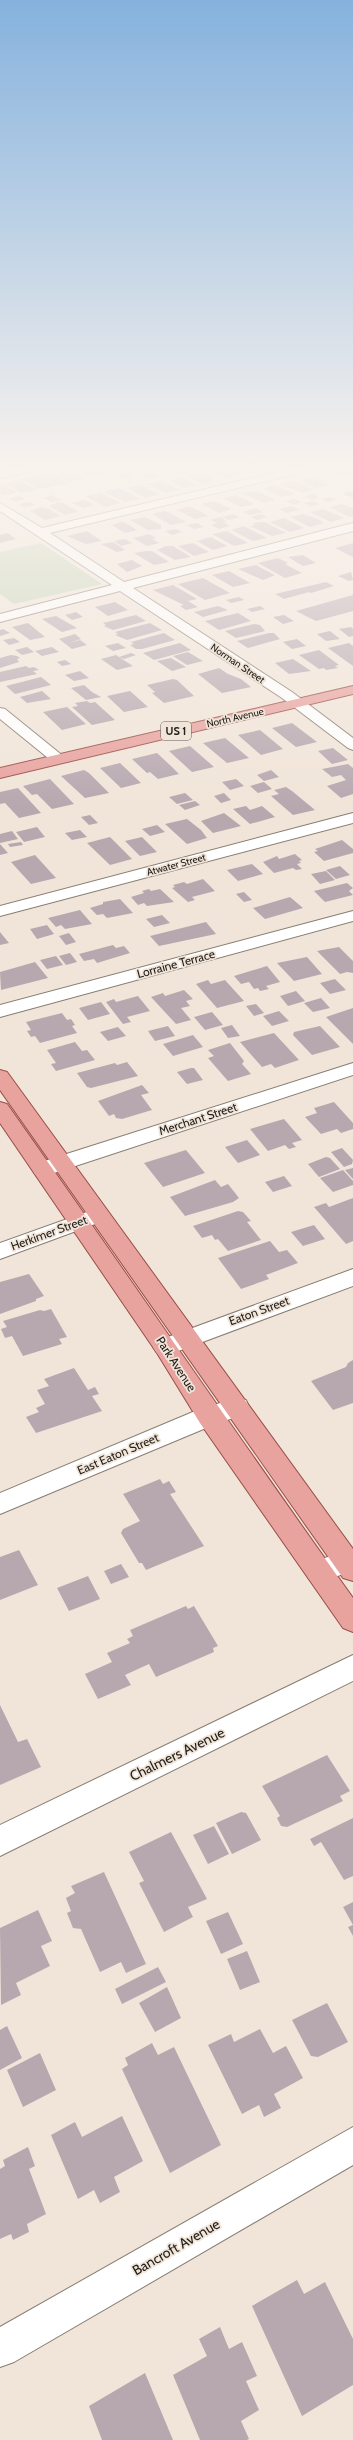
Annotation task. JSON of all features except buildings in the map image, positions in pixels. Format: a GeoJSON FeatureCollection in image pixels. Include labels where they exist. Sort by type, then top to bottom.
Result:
{"type":"FeatureCollection","features":[{"type":"Feature","properties":{"kind":"main road","name":"North Avenue"},"geometry":{"type":"LineString","coordinates":[[0,773],[292,699],[353,680]]}},
{"type":"Feature","properties":{"kind":"main road","name":"North Avenue"},"geometry":{"type":"LineString","coordinates":[[0,763],[46,750],[292,699],[353,690]]}},
{"type":"Feature","properties":{"kind":"main road","name":"Park Avenue"},"geometry":{"type":"LineString","coordinates":[[0,1076],[52,1166],[88,1218],[165,1347],[209,1416],[353,1620]]}},
{"type":"Feature","properties":{"kind":"main road","name":"Park Avenue"},"geometry":{"type":"LineString","coordinates":[[0,1108],[52,1166]]}},
{"type":"Feature","properties":{"kind":"main road","name":"Park Avenue"},"geometry":{"type":"LineString","coordinates":[[88,1218],[188,1338],[351,1564]]}},
{"type":"Feature","properties":{"kind":"street","name":"Norman Street"},"geometry":{"type":"LineString","coordinates":[[114,580],[292,699],[353,745]]}},
{"type":"Feature","properties":{"kind":"street"},"geometry":{"type":"LineString","coordinates":[[0,618],[147,580]]}},
{"type":"Feature","properties":{"kind":"street"},"geometry":{"type":"LineString","coordinates":[[0,712],[58,759]]}},
{"type":"Feature","properties":{"kind":"street","name":"Atwater Street"},"geometry":{"type":"LineString","coordinates":[[0,911],[353,818]]}},
{"type":"Feature","properties":{"kind":"street","name":"Lorraine Terrace"},"geometry":{"type":"LineString","coordinates":[[0,1011],[353,916]]}},
{"type":"Feature","properties":{"kind":"street","name":"Merchant Street"},"geometry":{"type":"LineString","coordinates":[[52,1166],[353,1069]]}},
{"type":"Feature","properties":{"kind":"street","name":"Herkimer Street"},"geometry":{"type":"LineString","coordinates":[[0,1251],[88,1218]]}},
{"type":"Feature","properties":{"kind":"street","name":"Eaton Street"},"geometry":{"type":"LineString","coordinates":[[165,1347],[353,1277]]}},
{"type":"Feature","properties":{"kind":"street","name":"East Eaton Street"},"geometry":{"type":"LineString","coordinates":[[0,1504],[209,1416],[237,1406]]}},
{"type":"Feature","properties":{"kind":"street"},"geometry":{"type":"LineString","coordinates":[[319,1571],[351,1564]]}},
{"type":"Feature","properties":{"kind":"street","name":"Chalmers Avenue"},"geometry":{"type":"LineString","coordinates":[[0,1841],[353,1667]]}},
{"type":"Feature","properties":{"kind":"street","name":"Bancroft Avenue"},"geometry":{"type":"LineString","coordinates":[[0,2348],[353,2145]]}},
{"type":"Feature","properties":{"kind":"green space"},"geometry":{"type":"Polygon","coordinates":[[[0,580],[96,580],[102,584],[14,604],[0,594],[0,580]]]}}]}
